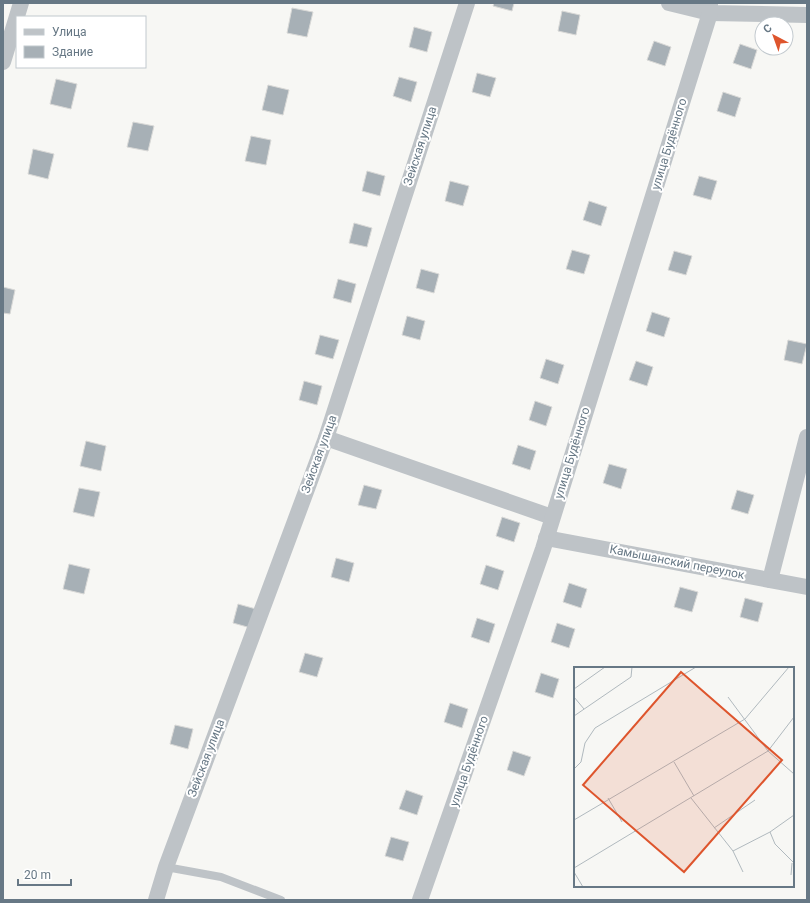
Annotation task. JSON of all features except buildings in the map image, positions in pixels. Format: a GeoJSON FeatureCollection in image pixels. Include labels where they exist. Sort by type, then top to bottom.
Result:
{"type":"FeatureCollection","features":[{"type":"Feature","properties":{"kind":"street"},"geometry":{"type":"LineString","coordinates":[[17,16],[21,3]]}},
{"type":"Feature","properties":{"kind":"street","name":"Зейская улица"},"geometry":{"type":"LineString","coordinates":[[156,900],[166,867],[326,438],[467,3]]}},
{"type":"Feature","properties":{"kind":"street"},"geometry":{"type":"LineString","coordinates":[[669,3],[710,8],[807,14]]}},
{"type":"Feature","properties":{"kind":"street","name":"улица Будённого"},"geometry":{"type":"LineString","coordinates":[[420,900],[546,538],[710,8]]}},
{"type":"Feature","properties":{"kind":"street"},"geometry":{"type":"LineString","coordinates":[[3,62],[16,19]]}},
{"type":"Feature","properties":{"kind":"street"},"geometry":{"type":"LineString","coordinates":[[770,580],[807,437]]}},
{"type":"Feature","properties":{"kind":"street"},"geometry":{"type":"LineString","coordinates":[[326,438],[552,517]]}},
{"type":"Feature","properties":{"kind":"street","name":"Камышанский переулок"},"geometry":{"type":"LineString","coordinates":[[546,538],[807,587]]}},
{"type":"Feature","properties":{"kind":"lane"},"geometry":{"type":"LineString","coordinates":[[166,867],[221,877],[281,900]]}}]}
